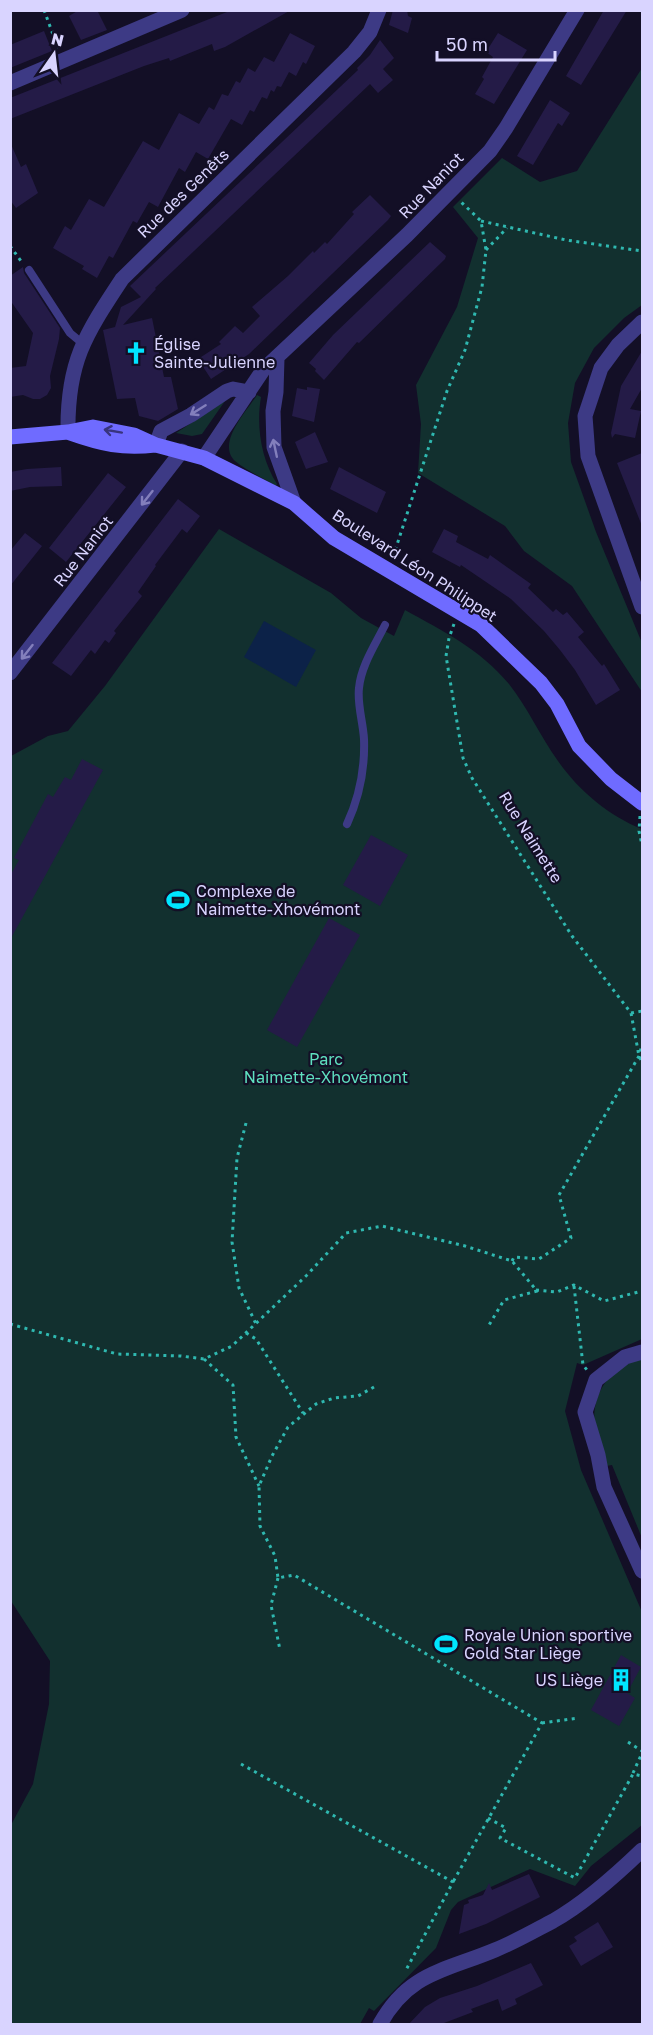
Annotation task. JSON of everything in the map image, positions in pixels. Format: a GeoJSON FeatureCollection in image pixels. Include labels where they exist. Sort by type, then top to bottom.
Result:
{"type":"FeatureCollection","features":[{"type":"Feature","properties":{"kind":"street"},"geometry":{"type":"LineString","coordinates":[[10,83],[182,10]]}},
{"type":"Feature","properties":{"kind":"street","name":"Rue des Genêts"},"geometry":{"type":"LineString","coordinates":[[68,432],[69,390],[82,343],[122,279],[354,52],[370,32],[380,10]]}},
{"type":"Feature","properties":{"kind":"street","name":"Rue Naniot"},"geometry":{"type":"LineString","coordinates":[[204,458],[263,370],[407,235],[490,151],[577,10]]}},
{"type":"Feature","properties":{"kind":"street"},"geometry":{"type":"LineString","coordinates":[[642,321],[618,345],[601,368],[585,416],[588,456],[642,606]]}},
{"type":"Feature","properties":{"kind":"street"},"geometry":{"type":"LineString","coordinates":[[277,358],[273,447],[294,503]]}},
{"type":"Feature","properties":{"kind":"street"},"geometry":{"type":"LineString","coordinates":[[156,445],[161,431],[191,415],[227,391],[233,389],[249,392]]}},
{"type":"Feature","properties":{"kind":"street","name":"Boulevard Léon Philippet"},"geometry":{"type":"LineString","coordinates":[[10,436],[68,432],[93,427],[134,435],[156,445],[204,458],[294,503],[334,538],[481,625],[542,683],[579,746],[610,779],[642,803]]}},
{"type":"Feature","properties":{"kind":"street","name":"Rue Naniot"},"geometry":{"type":"LineString","coordinates":[[10,673],[182,452]]}},
{"type":"Feature","properties":{"kind":"street"},"geometry":{"type":"LineString","coordinates":[[642,1352],[626,1357],[596,1380],[585,1412],[598,1455],[604,1487],[642,1571]]}},
{"type":"Feature","properties":{"kind":"street"},"geometry":{"type":"LineString","coordinates":[[380,2025],[402,1985],[496,1950],[554,1920],[601,1887],[642,1850]]}},
{"type":"Feature","properties":{"kind":"lane"},"geometry":{"type":"LineString","coordinates":[[29,270],[70,333],[82,343]]}},
{"type":"Feature","properties":{"kind":"lane"},"geometry":{"type":"LineString","coordinates":[[347,824],[355,806],[361,777],[364,740],[359,689],[366,662],[385,625]]}},
{"type":"Feature","properties":{"kind":"path"},"geometry":{"type":"LineString","coordinates":[[44,10],[63,62]]}},
{"type":"Feature","properties":{"kind":"path"},"geometry":{"type":"LineString","coordinates":[[450,192],[481,221],[566,240],[642,251]]}},
{"type":"Feature","properties":{"kind":"path"},"geometry":{"type":"LineString","coordinates":[[388,570],[447,391],[465,350],[482,287],[486,250],[481,221]]}},
{"type":"Feature","properties":{"kind":"path"},"geometry":{"type":"LineString","coordinates":[[486,250],[507,228]]}},
{"type":"Feature","properties":{"kind":"path"},"geometry":{"type":"LineString","coordinates":[[10,246],[29,270]]}},
{"type":"Feature","properties":{"kind":"path","name":"Rue Naimette"},"geometry":{"type":"LineString","coordinates":[[458,611],[448,638],[446,656],[463,758],[472,778],[572,936],[631,1013],[642,1062]]}},
{"type":"Feature","properties":{"kind":"path"},"geometry":{"type":"LineString","coordinates":[[642,803],[639,831],[642,845]]}},
{"type":"Feature","properties":{"kind":"path"},"geometry":{"type":"LineString","coordinates":[[631,1013],[642,1011]]}},
{"type":"Feature","properties":{"kind":"path"},"geometry":{"type":"LineString","coordinates":[[512,1261],[514,1257],[539,1258],[571,1238],[560,1195],[639,1056],[642,1045]]}},
{"type":"Feature","properties":{"kind":"path"},"geometry":{"type":"LineString","coordinates":[[246,1123],[237,1158],[232,1242],[239,1288],[256,1324]]}},
{"type":"Feature","properties":{"kind":"path"},"geometry":{"type":"LineString","coordinates":[[10,1324],[117,1354],[204,1359],[232,1346],[307,1275],[346,1233],[382,1226],[465,1246],[512,1261],[537,1291]]}},
{"type":"Feature","properties":{"kind":"path"},"geometry":{"type":"LineString","coordinates":[[489,1325],[504,1300],[537,1291],[557,1292],[574,1285]]}},
{"type":"Feature","properties":{"kind":"path"},"geometry":{"type":"LineString","coordinates":[[574,1285],[604,1301],[642,1291]]}},
{"type":"Feature","properties":{"kind":"path"},"geometry":{"type":"LineString","coordinates":[[574,1285],[583,1365],[596,1380]]}},
{"type":"Feature","properties":{"kind":"path"},"geometry":{"type":"LineString","coordinates":[[246,1333],[256,1339],[303,1413]]}},
{"type":"Feature","properties":{"kind":"path"},"geometry":{"type":"LineString","coordinates":[[204,1359],[233,1385],[236,1437],[259,1486],[260,1526],[275,1556],[278,1578],[271,1605],[280,1650]]}},
{"type":"Feature","properties":{"kind":"path"},"geometry":{"type":"LineString","coordinates":[[259,1486],[288,1427],[303,1413],[316,1404],[333,1398],[358,1396],[374,1387]]}},
{"type":"Feature","properties":{"kind":"path"},"geometry":{"type":"LineString","coordinates":[[278,1578],[294,1575],[542,1723],[579,1718]]}},
{"type":"Feature","properties":{"kind":"path"},"geometry":{"type":"LineString","coordinates":[[402,1985],[453,1882],[542,1723]]}},
{"type":"Feature","properties":{"kind":"path"},"geometry":{"type":"LineString","coordinates":[[488,1818],[506,1828],[500,1838],[575,1878],[633,1774],[642,1752],[628,1742]]}},
{"type":"Feature","properties":{"kind":"path"},"geometry":{"type":"LineString","coordinates":[[241,1764],[453,1882]]}},
{"type":"Feature","properties":{"kind":"path"},"geometry":{"type":"LineString","coordinates":[[633,1774],[642,1776]]}},
{"type":"Feature","properties":{"kind":"path"},"geometry":{"type":"LineString","coordinates":[[402,1985],[415,1970]]}},
{"type":"Feature","properties":{"kind":"green space"},"geometry":{"type":"Polygon","coordinates":[[[642,68],[642,305],[624,318],[594,348],[575,383],[568,423],[571,462],[596,532],[642,643],[642,692],[572,586],[524,551],[505,526],[418,473],[421,424],[416,385],[457,307],[478,238],[453,207],[502,158],[540,182],[577,171],[642,68]]]}},
{"type":"Feature","properties":{"kind":"green space"},"geometry":{"type":"Polygon","coordinates":[[[257,395],[261,397],[259,419],[261,442],[276,486],[240,465],[230,454],[229,445],[235,427],[257,395]]]}},
{"type":"Feature","properties":{"kind":"green space"},"geometry":{"type":"Polygon","coordinates":[[[225,401],[202,434],[192,436],[176,433],[225,401]]]}},
{"type":"Feature","properties":{"kind":"green space","name":"Parc Naimette-Xhovémont"},"geometry":{"type":"Polygon","coordinates":[[[219,529],[331,593],[361,618],[394,636],[405,610],[447,633],[473,651],[509,684],[566,772],[575,782],[606,810],[642,829],[642,1339],[583,1365],[577,1363],[565,1411],[581,1470],[642,1612],[642,1825],[591,1866],[575,1886],[530,1869],[458,1902],[451,1910],[436,1948],[374,2011],[369,2008],[360,2024],[11,2024],[11,1825],[33,1784],[49,1704],[50,1661],[11,1601],[11,756],[48,736],[68,731],[105,686],[219,529]]]}},
{"type":"Feature","properties":{"kind":"green space"},"geometry":{"type":"Polygon","coordinates":[[[642,1358],[642,1538],[612,1465],[606,1466],[597,1439],[594,1417],[599,1394],[611,1375],[630,1362],[642,1358]]]}},
{"type":"Feature","properties":{"kind":"water"},"geometry":{"type":"Polygon","coordinates":[[[264,621],[316,650],[296,687],[244,657],[264,621]]]}},
{"type":"Feature","properties":{"kind":"building"},"geometry":{"type":"Polygon","coordinates":[[[79,10],[97,10],[107,30],[81,40],[69,16],[79,10]]]}},
{"type":"Feature","properties":{"kind":"building"},"geometry":{"type":"Polygon","coordinates":[[[232,10],[291,10],[225,47],[214,51],[212,44],[170,61],[169,58],[144,66],[10,119],[10,98],[232,10]]]}},
{"type":"Feature","properties":{"kind":"building"},"geometry":{"type":"Polygon","coordinates":[[[393,10],[407,10],[408,16],[412,18],[408,33],[389,25],[393,10]]]}},
{"type":"Feature","properties":{"kind":"building"},"geometry":{"type":"Polygon","coordinates":[[[604,10],[627,10],[581,85],[566,76],[604,10]]]}},
{"type":"Feature","properties":{"kind":"building"},"geometry":{"type":"Polygon","coordinates":[[[44,31],[52,51],[10,68],[10,45],[44,31]]]}},
{"type":"Feature","properties":{"kind":"building"},"geometry":{"type":"Polygon","coordinates":[[[290,33],[315,46],[306,64],[303,62],[296,76],[289,72],[281,87],[277,86],[274,92],[271,90],[267,99],[262,97],[254,112],[250,110],[242,125],[231,119],[208,159],[196,152],[185,172],[179,168],[158,207],[149,202],[137,223],[133,221],[113,258],[109,256],[97,278],[82,269],[84,266],[53,248],[65,226],[71,230],[89,199],[104,207],[143,141],[159,150],[179,113],[199,124],[209,107],[214,110],[222,94],[228,96],[236,81],[240,83],[248,68],[255,72],[264,57],[274,62],[290,33]]]}},
{"type":"Feature","properties":{"kind":"building"},"geometry":{"type":"Polygon","coordinates":[[[498,33],[527,50],[494,104],[475,94],[493,57],[486,52],[498,33]]]}},
{"type":"Feature","properties":{"kind":"building"},"geometry":{"type":"Polygon","coordinates":[[[380,40],[394,58],[383,69],[393,80],[378,93],[370,84],[155,288],[123,325],[152,318],[164,377],[171,377],[178,409],[158,421],[139,416],[135,398],[117,399],[103,330],[115,327],[121,307],[141,297],[130,286],[358,70],[357,68],[380,40]]]}},
{"type":"Feature","properties":{"kind":"building"},"geometry":{"type":"Polygon","coordinates":[[[550,100],[570,113],[562,126],[558,123],[533,165],[517,156],[550,100]]]}},
{"type":"Feature","properties":{"kind":"building"},"geometry":{"type":"Polygon","coordinates":[[[10,142],[21,167],[26,164],[38,193],[16,208],[10,200],[10,142]]]}},
{"type":"Feature","properties":{"kind":"building"},"geometry":{"type":"Polygon","coordinates":[[[370,195],[391,216],[388,220],[249,354],[211,379],[198,359],[221,344],[219,342],[235,326],[243,333],[260,316],[252,307],[313,251],[314,253],[325,242],[327,244],[354,214],[352,212],[370,195]]]}},
{"type":"Feature","properties":{"kind":"building"},"geometry":{"type":"Polygon","coordinates":[[[430,242],[446,256],[445,259],[359,343],[357,342],[324,380],[309,363],[333,335],[430,242]]]}},
{"type":"Feature","properties":{"kind":"building"},"geometry":{"type":"Polygon","coordinates":[[[23,267],[24,273],[60,328],[50,376],[51,388],[47,395],[40,399],[23,395],[10,397],[10,368],[26,366],[33,333],[10,300],[10,276],[23,267]]]}},
{"type":"Feature","properties":{"kind":"building"},"geometry":{"type":"Polygon","coordinates":[[[642,351],[642,388],[630,409],[641,411],[635,438],[615,434],[612,438],[611,433],[621,386],[642,351]]]}},
{"type":"Feature","properties":{"kind":"building"},"geometry":{"type":"Polygon","coordinates":[[[307,387],[320,389],[314,422],[292,416],[297,388],[307,390],[307,387]]]}},
{"type":"Feature","properties":{"kind":"building"},"geometry":{"type":"Polygon","coordinates":[[[315,432],[328,462],[306,469],[295,442],[315,432]]]}},
{"type":"Feature","properties":{"kind":"building"},"geometry":{"type":"Polygon","coordinates":[[[642,453],[642,526],[617,463],[642,453]]]}},
{"type":"Feature","properties":{"kind":"building"},"geometry":{"type":"Polygon","coordinates":[[[61,467],[62,486],[30,487],[10,491],[10,472],[61,467]]]}},
{"type":"Feature","properties":{"kind":"building"},"geometry":{"type":"Polygon","coordinates":[[[339,467],[386,492],[377,513],[330,489],[339,467]]]}},
{"type":"Feature","properties":{"kind":"building"},"geometry":{"type":"Polygon","coordinates":[[[108,473],[126,487],[66,562],[49,548],[108,473]]]}},
{"type":"Feature","properties":{"kind":"building"},"geometry":{"type":"Polygon","coordinates":[[[178,499],[200,516],[187,533],[182,529],[155,565],[138,592],[142,596],[114,631],[116,633],[109,643],[105,640],[95,654],[91,650],[71,676],[52,663],[178,499]]]}},
{"type":"Feature","properties":{"kind":"building"},"geometry":{"type":"Polygon","coordinates":[[[444,529],[458,536],[456,542],[488,559],[490,555],[531,584],[528,588],[553,612],[556,609],[563,615],[567,612],[584,632],[578,637],[602,666],[604,664],[620,690],[596,705],[560,650],[511,599],[461,565],[460,567],[432,552],[444,529]]]}},
{"type":"Feature","properties":{"kind":"building"},"geometry":{"type":"Polygon","coordinates":[[[25,533],[42,546],[10,586],[10,551],[25,533]]]}},
{"type":"Feature","properties":{"kind":"building"},"geometry":{"type":"Polygon","coordinates":[[[82,759],[103,770],[10,940],[10,876],[19,860],[14,858],[48,794],[53,797],[65,777],[71,780],[82,759]]]}},
{"type":"Feature","properties":{"kind":"building"},"geometry":{"type":"Polygon","coordinates":[[[371,835],[408,855],[380,906],[343,885],[371,835]]]}},
{"type":"Feature","properties":{"kind":"building"},"geometry":{"type":"Polygon","coordinates":[[[329,918],[360,935],[297,1047],[267,1030],[329,918]]]}},
{"type":"Feature","properties":{"kind":"building","name":"US Liège"},"geometry":{"type":"Polygon","coordinates":[[[621,1655],[641,1667],[627,1693],[635,1698],[619,1726],[591,1710],[621,1655]]]}},
{"type":"Feature","properties":{"kind":"building"},"geometry":{"type":"Polygon","coordinates":[[[529,1874],[540,1897],[486,1924],[459,1934],[464,1905],[469,1903],[468,1900],[483,1895],[489,1883],[492,1890],[529,1874]]]}},
{"type":"Feature","properties":{"kind":"building"},"geometry":{"type":"Polygon","coordinates":[[[598,1922],[613,1947],[581,1966],[569,1946],[577,1941],[574,1937],[598,1922]]]}},
{"type":"Feature","properties":{"kind":"building"},"geometry":{"type":"Polygon","coordinates":[[[531,1963],[543,1985],[515,1999],[517,2004],[502,2011],[498,1999],[471,2009],[473,2012],[444,2023],[444,2025],[408,2025],[425,2007],[440,1998],[477,1986],[531,1963]]]}},
{"type":"Feature","properties":{"kind":"place","name":"Église Sainte-Julienne"},"geometry":{"type":"Point","coordinates":[136,353]}},
{"type":"Feature","properties":{"kind":"place","name":"Complexe de Naimette-Xhovémont"},"geometry":{"type":"Point","coordinates":[178,900]}},
{"type":"Feature","properties":{"kind":"place","name":"Royale Union sportive Gold Star Liège"},"geometry":{"type":"Point","coordinates":[446,1644]}},
{"type":"Feature","properties":{"kind":"place","name":"US Liège"},"geometry":{"type":"Point","coordinates":[621,1680]}}]}
